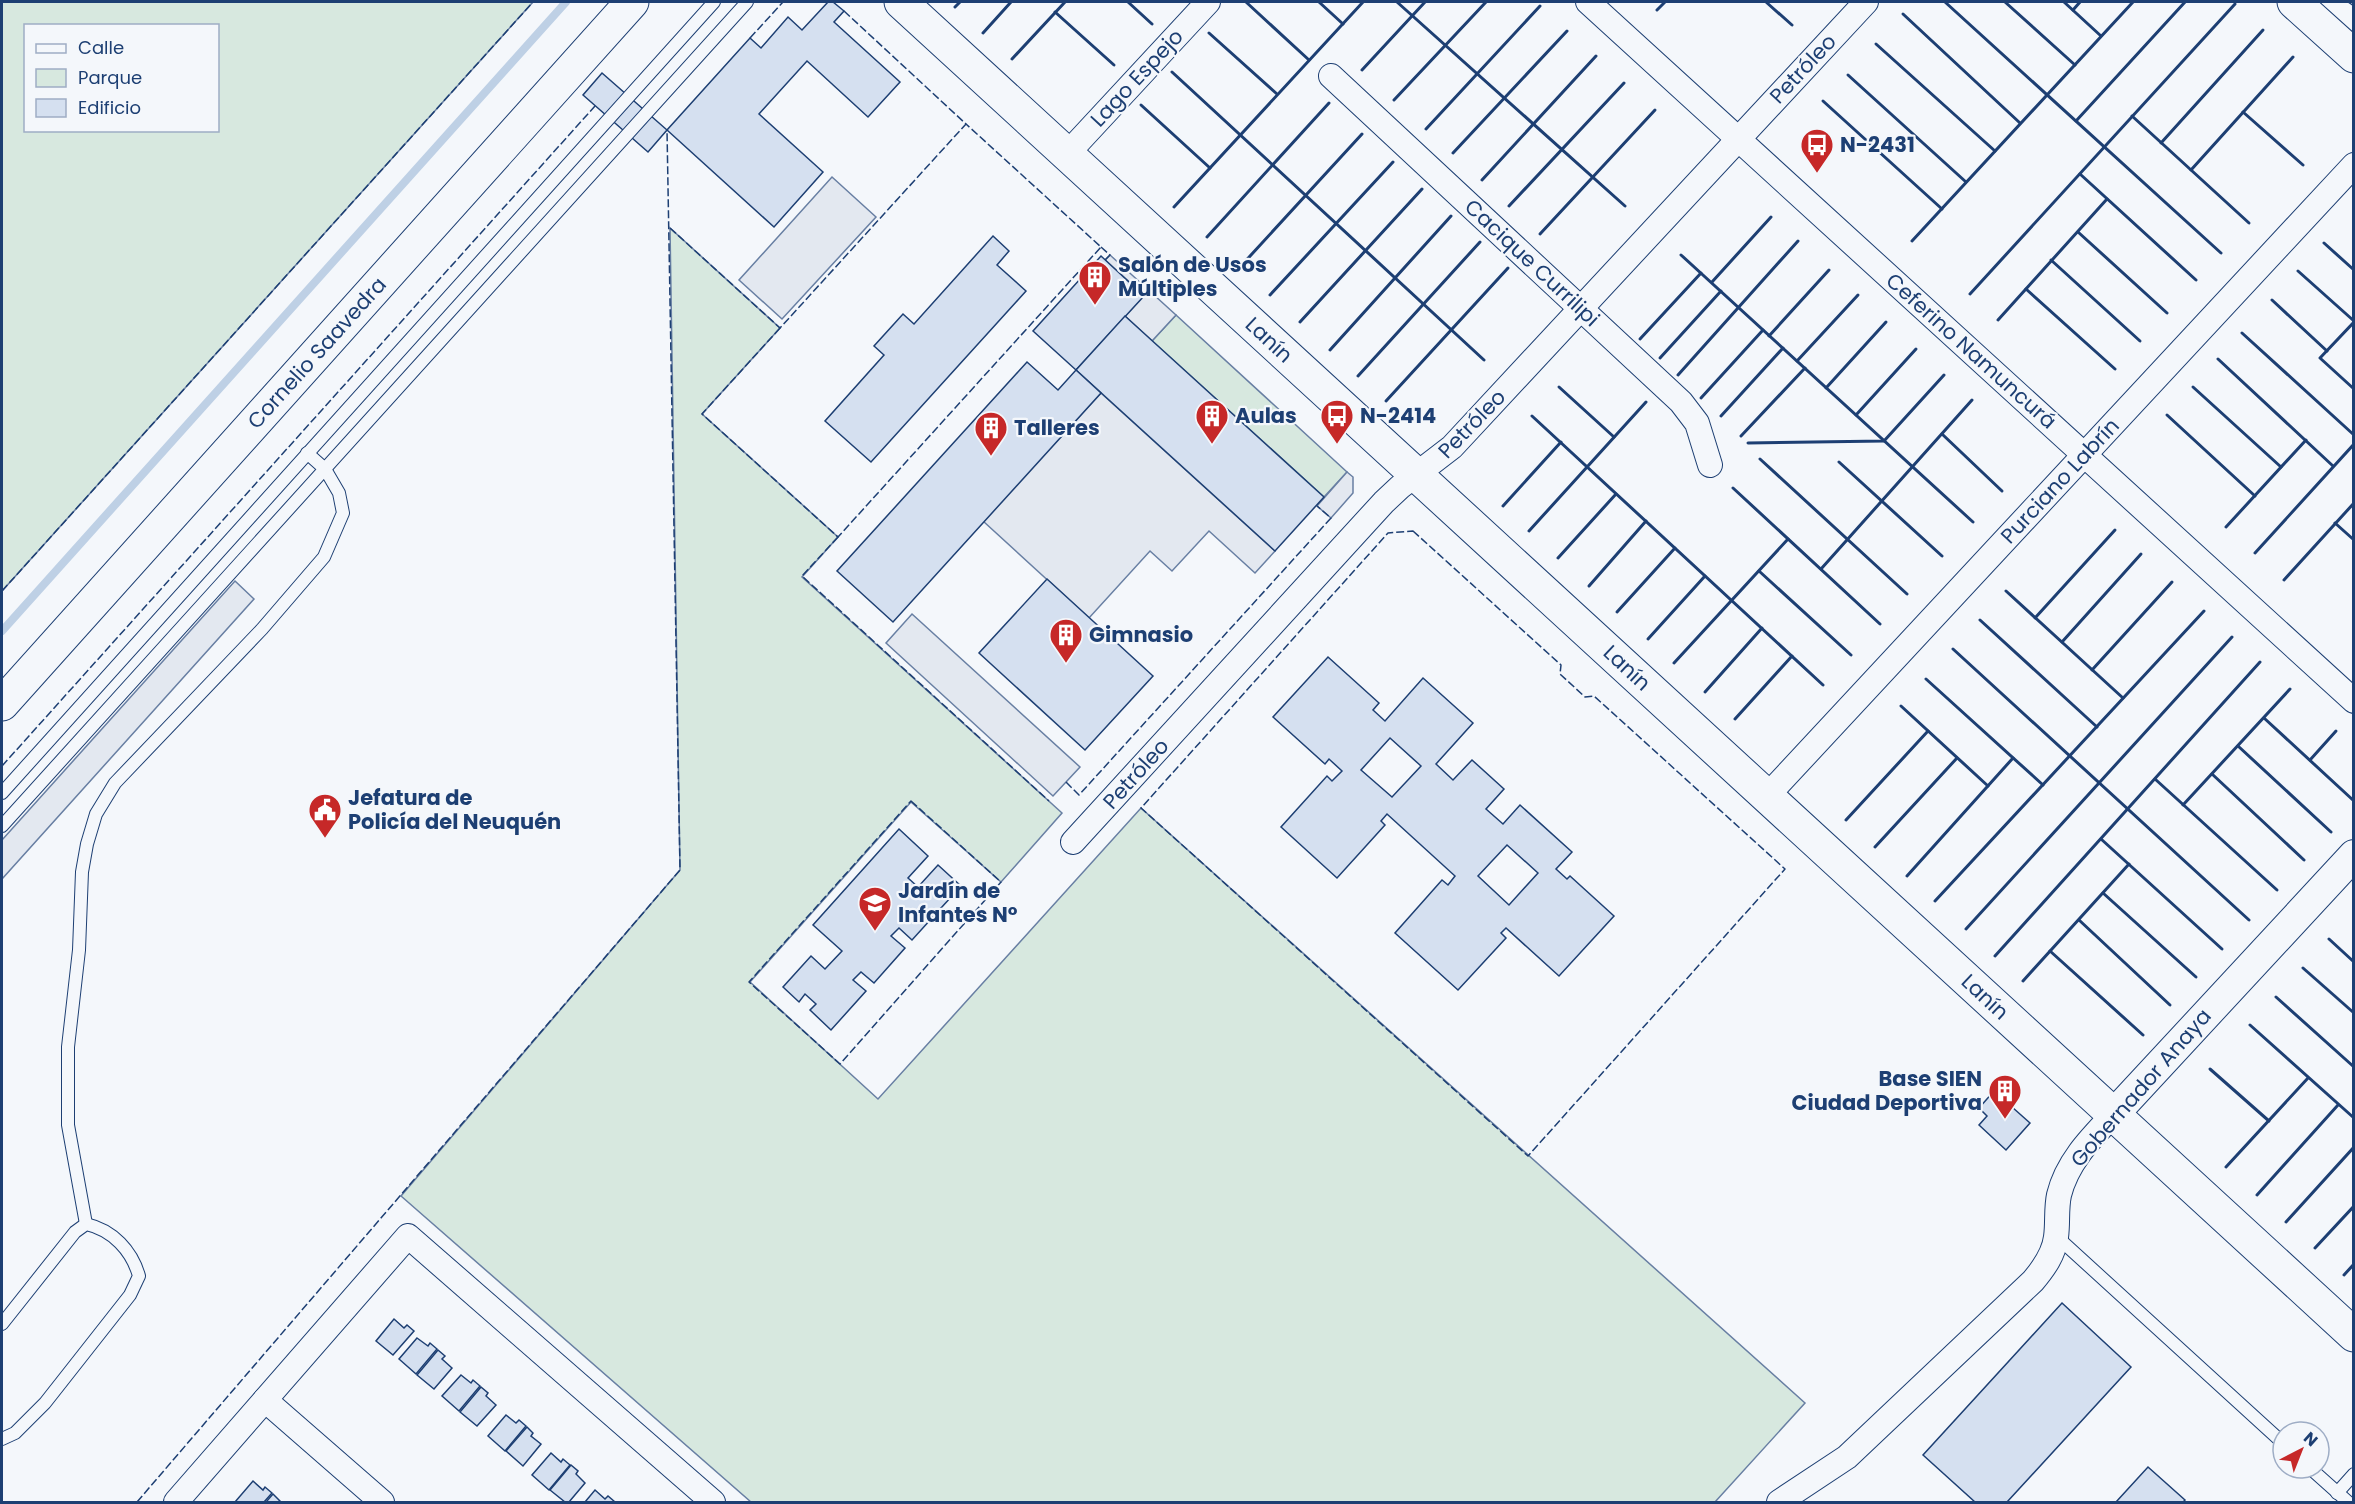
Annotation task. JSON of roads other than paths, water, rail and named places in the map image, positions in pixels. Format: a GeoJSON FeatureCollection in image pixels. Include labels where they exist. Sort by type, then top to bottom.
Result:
{"type":"FeatureCollection","features":[{"type":"Feature","properties":{"kind":"main road","name":"Cornelio Saavedra"},"geometry":{"type":"LineString","coordinates":[[2,704],[632,2]]}},
{"type":"Feature","properties":{"kind":"main road","name":"Lanín"},"geometry":{"type":"LineString","coordinates":[[901,2],[2354,1335]]}},
{"type":"Feature","properties":{"kind":"main road"},"geometry":{"type":"LineString","coordinates":[[2294,2],[2354,56]]}},
{"type":"Feature","properties":{"kind":"street","name":"Lago Espejo"},"geometry":{"type":"LineString","coordinates":[[1067,154],[1208,2]]}},
{"type":"Feature","properties":{"kind":"street","name":"Ceferino Namuncurá"},"geometry":{"type":"LineString","coordinates":[[1588,2],[2354,701]]}},
{"type":"Feature","properties":{"kind":"street","name":"Petróleo"},"geometry":{"type":"LineString","coordinates":[[1074,842],[1384,502],[1452,447],[1866,2]]}},
{"type":"Feature","properties":{"kind":"street","name":"Cacique Currilipi"},"geometry":{"type":"LineString","coordinates":[[1332,76],[1689,411],[1696,423],[1710,465]]}},
{"type":"Feature","properties":{"kind":"street","name":"Purciano Labrín"},"geometry":{"type":"LineString","coordinates":[[1767,796],[2354,165]]}},
{"type":"Feature","properties":{"kind":"street","name":"Gobernador Anaya"},"geometry":{"type":"LineString","coordinates":[[1779,1503],[1847,1457],[2032,1281],[2052,1253],[2056,1236],[2059,1195],[2066,1175],[2087,1143],[2354,855]]}},
{"type":"Feature","properties":{"kind":"street"},"geometry":{"type":"LineString","coordinates":[[176,1503],[408,1236],[713,1503]]}},
{"type":"Feature","properties":{"kind":"street"},"geometry":{"type":"LineString","coordinates":[[265,1400],[382,1503]]}},
{"type":"Feature","properties":{"kind":"lane"},"geometry":{"type":"LineString","coordinates":[[2,792],[714,2]]}},
{"type":"Feature","properties":{"kind":"lane"},"geometry":{"type":"LineString","coordinates":[[2,826],[747,2]]}},
{"type":"Feature","properties":{"kind":"lane"},"geometry":{"type":"LineString","coordinates":[[86,1224],[68,1125],[68,1047],[79,950],[82,872],[87,844],[96,814],[115,783],[262,629],[324,557],[343,513],[339,493],[325,469],[307,453]]}},
{"type":"Feature","properties":{"kind":"lane"},"geometry":{"type":"LineString","coordinates":[[2,1324],[75,1232],[86,1224],[99,1227],[121,1243],[135,1261],[139,1276],[130,1295],[45,1403],[15,1433],[2,1439]]}},
{"type":"Feature","properties":{"kind":"lane"},"geometry":{"type":"LineString","coordinates":[[2056,1236],[2271,1432]]}},
{"type":"Feature","properties":{"kind":"lane"},"geometry":{"type":"LineString","coordinates":[[2337,1493],[2354,1474]]}},
{"type":"Feature","properties":{"kind":"lane"},"geometry":{"type":"LineString","coordinates":[[2323,1480],[2348,1503]]}},
{"type":"Feature","properties":{"kind":"waterway"},"geometry":{"type":"LineString","coordinates":[[2,631],[566,2]]}},
{"type":"Feature","properties":{"kind":"place","name":"N-2431"},"geometry":{"type":"Point","coordinates":[1817,174]}},
{"type":"Feature","properties":{"kind":"place","name":"Salón de Usos Múltiples"},"geometry":{"type":"Point","coordinates":[1095,306]}},
{"type":"Feature","properties":{"kind":"place","name":"Aulas"},"geometry":{"type":"Point","coordinates":[1212,445]}},
{"type":"Feature","properties":{"kind":"place","name":"N-2414"},"geometry":{"type":"Point","coordinates":[1337,445]}},
{"type":"Feature","properties":{"kind":"place","name":"Talleres"},"geometry":{"type":"Point","coordinates":[991,457]}},
{"type":"Feature","properties":{"kind":"place","name":"Gimnasio"},"geometry":{"type":"Point","coordinates":[1066,664]}},
{"type":"Feature","properties":{"kind":"place","name":"Jefatura de Policía del Neuquén"},"geometry":{"type":"Point","coordinates":[325,839]}},
{"type":"Feature","properties":{"kind":"place","name":"Jardín de Infantes N°"},"geometry":{"type":"Point","coordinates":[875,932]}},
{"type":"Feature","properties":{"kind":"place","name":"Base SIEN Ciudad Deportiva"},"geometry":{"type":"Point","coordinates":[2005,1120]}}]}
